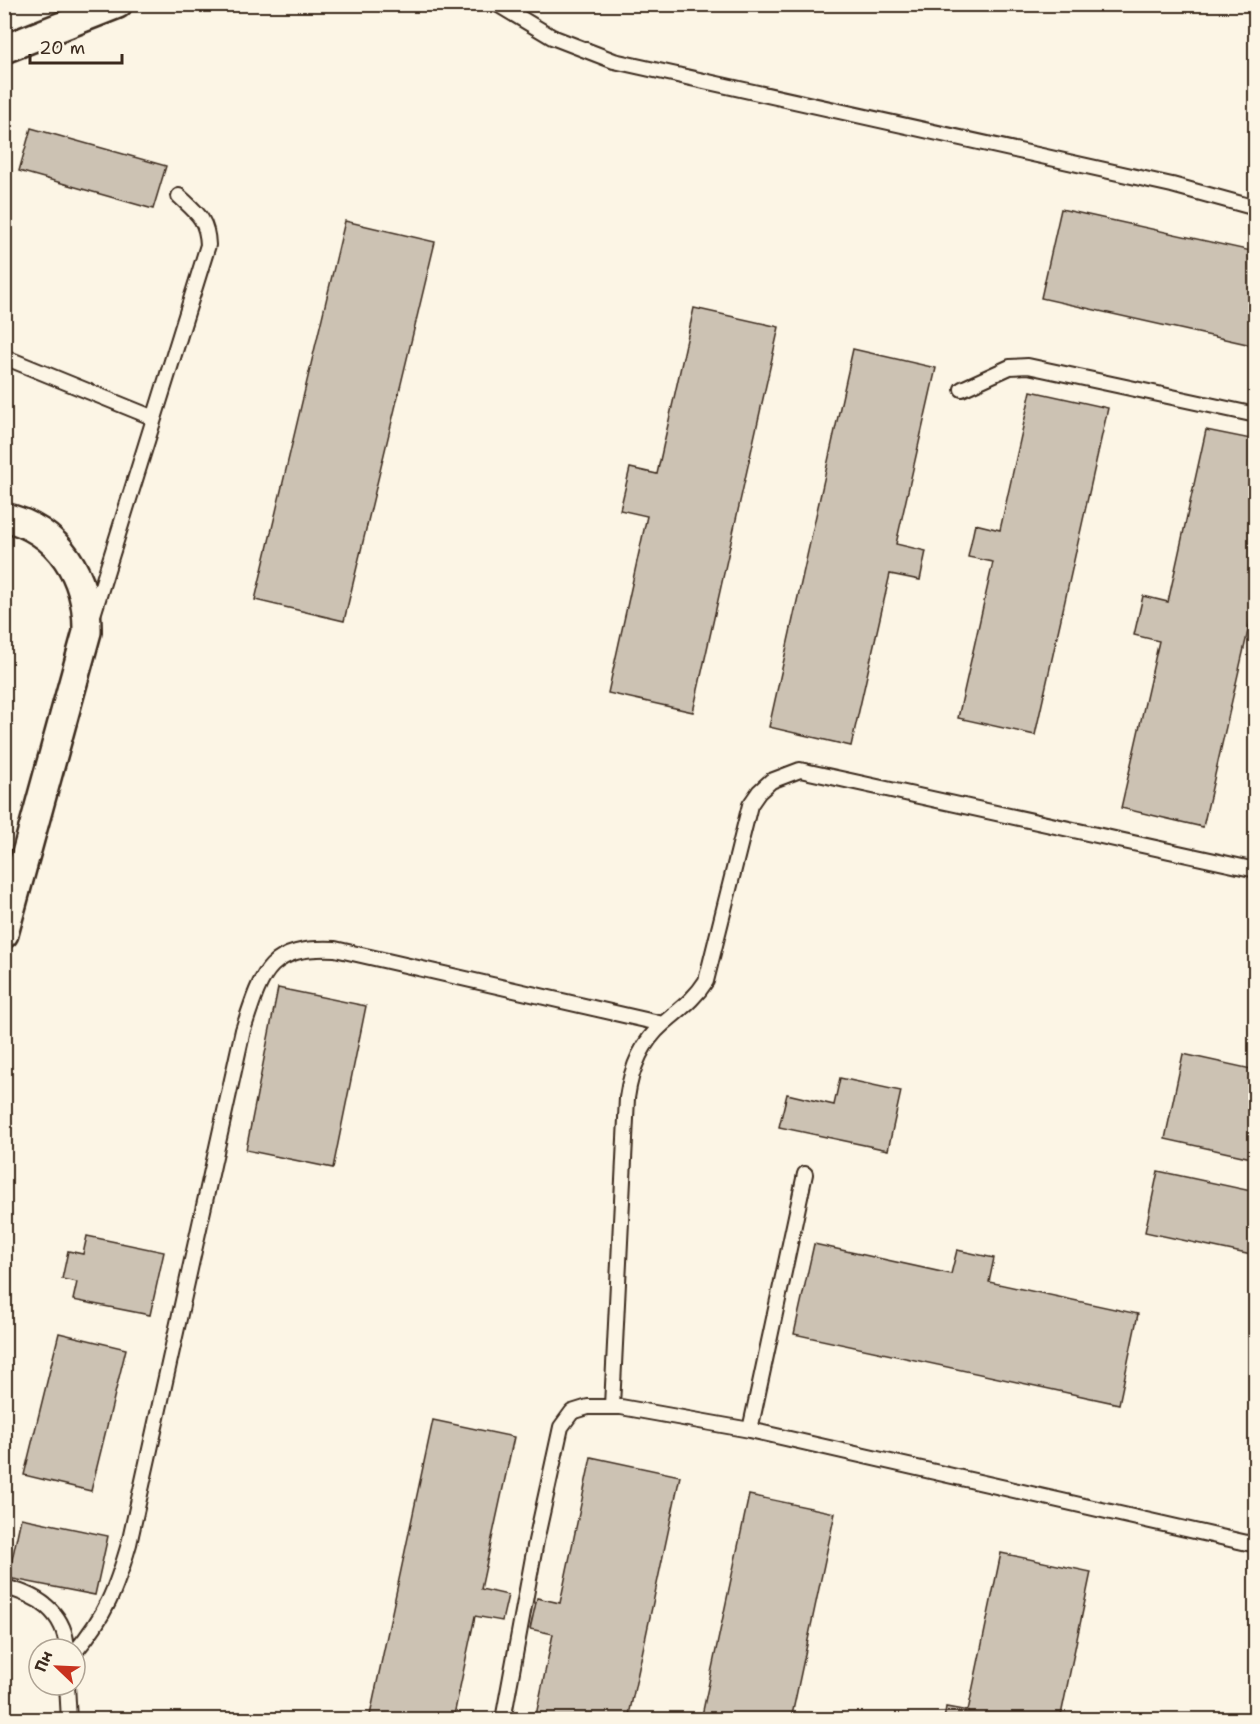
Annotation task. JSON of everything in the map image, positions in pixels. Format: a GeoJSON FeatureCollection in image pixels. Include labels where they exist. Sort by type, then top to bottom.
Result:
{"type":"FeatureCollection","features":[{"type":"Feature","properties":{"kind":"street"},"geometry":{"type":"LineString","coordinates":[[4,50],[118,4]]}},
{"type":"Feature","properties":{"kind":"street"},"geometry":{"type":"LineString","coordinates":[[4,517],[35,528],[52,540],[66,555],[84,591],[87,632],[4,934]]}},
{"type":"Feature","properties":{"kind":"lane"},"geometry":{"type":"LineString","coordinates":[[497,4],[552,37],[614,61],[1172,185],[1256,207]]}},
{"type":"Feature","properties":{"kind":"lane"},"geometry":{"type":"LineString","coordinates":[[87,632],[208,246],[207,227],[197,213],[179,196]]}},
{"type":"Feature","properties":{"kind":"lane"},"geometry":{"type":"LineString","coordinates":[[4,357],[154,418]]}},
{"type":"Feature","properties":{"kind":"lane"},"geometry":{"type":"LineString","coordinates":[[962,389],[1010,368],[1029,366],[1256,415]]}},
{"type":"Feature","properties":{"kind":"lane"},"geometry":{"type":"LineString","coordinates":[[612,1407],[627,1098],[630,1077],[638,1057],[663,1024],[695,998],[706,981],[744,820],[759,792],[785,774],[801,770],[1256,870]]}},
{"type":"Feature","properties":{"kind":"lane"},"geometry":{"type":"LineString","coordinates":[[87,1638],[115,1593],[129,1544],[243,1030],[256,989],[270,966],[288,953],[308,948],[335,949],[663,1024]]}},
{"type":"Feature","properties":{"kind":"lane"},"geometry":{"type":"LineString","coordinates":[[750,1431],[805,1174]]}},
{"type":"Feature","properties":{"kind":"lane"},"geometry":{"type":"LineString","coordinates":[[503,1719],[536,1541],[561,1427],[572,1412],[588,1407],[612,1407],[750,1431],[1256,1545]]}},
{"type":"Feature","properties":{"kind":"lane"},"geometry":{"type":"LineString","coordinates":[[4,1587],[29,1595],[51,1609],[62,1623],[65,1637]]}},
{"type":"Feature","properties":{"kind":"lane"},"geometry":{"type":"LineString","coordinates":[[68,1697],[69,1719]]}},
{"type":"Feature","properties":{"kind":"building"},"geometry":{"type":"Polygon","coordinates":[[[31,128],[166,166],[153,209],[19,171],[31,128]]]}},
{"type":"Feature","properties":{"kind":"building"},"geometry":{"type":"Polygon","coordinates":[[[1061,209],[1256,252],[1256,346],[1041,298],[1061,209]]]}},
{"type":"Feature","properties":{"kind":"building"},"geometry":{"type":"Polygon","coordinates":[[[345,221],[435,242],[344,621],[255,600],[345,221]]]}},
{"type":"Feature","properties":{"kind":"building"},"geometry":{"type":"Polygon","coordinates":[[[694,308],[779,327],[693,712],[608,693],[647,516],[620,510],[630,468],[657,474],[694,308]]]}},
{"type":"Feature","properties":{"kind":"building"},"geometry":{"type":"Polygon","coordinates":[[[853,349],[936,368],[896,544],[926,551],[920,580],[890,574],[851,746],[769,727],[853,349]]]}},
{"type":"Feature","properties":{"kind":"building"},"geometry":{"type":"Polygon","coordinates":[[[1031,391],[1108,408],[1035,735],[958,718],[993,562],[968,557],[975,524],[1000,530],[1031,391]]]}},
{"type":"Feature","properties":{"kind":"building"},"geometry":{"type":"Polygon","coordinates":[[[1206,430],[1256,440],[1256,596],[1203,827],[1121,808],[1159,641],[1134,635],[1143,596],[1168,602],[1206,430]]]}},
{"type":"Feature","properties":{"kind":"building"},"geometry":{"type":"Polygon","coordinates":[[[278,988],[366,1006],[333,1168],[246,1150],[278,988]]]}},
{"type":"Feature","properties":{"kind":"building"},"geometry":{"type":"Polygon","coordinates":[[[1183,1054],[1256,1070],[1256,1159],[1165,1139],[1183,1054]]]}},
{"type":"Feature","properties":{"kind":"building"},"geometry":{"type":"Polygon","coordinates":[[[840,1078],[901,1091],[888,1150],[779,1127],[787,1094],[834,1105],[840,1078]]]}},
{"type":"Feature","properties":{"kind":"building"},"geometry":{"type":"Polygon","coordinates":[[[1158,1171],[1256,1192],[1256,1256],[1145,1232],[1158,1171]]]}},
{"type":"Feature","properties":{"kind":"building"},"geometry":{"type":"Polygon","coordinates":[[[87,1236],[164,1252],[150,1315],[73,1300],[77,1282],[62,1279],[68,1251],[83,1254],[87,1236]]]}},
{"type":"Feature","properties":{"kind":"building"},"geometry":{"type":"Polygon","coordinates":[[[814,1244],[951,1274],[957,1250],[994,1258],[989,1282],[1138,1314],[1119,1404],[794,1334],[814,1244]]]}},
{"type":"Feature","properties":{"kind":"building"},"geometry":{"type":"Polygon","coordinates":[[[59,1333],[126,1349],[91,1491],[24,1475],[59,1333]]]}},
{"type":"Feature","properties":{"kind":"building"},"geometry":{"type":"Polygon","coordinates":[[[433,1420],[514,1437],[481,1589],[508,1595],[502,1621],[475,1616],[453,1720],[369,1720],[433,1420]]]}},
{"type":"Feature","properties":{"kind":"building"},"geometry":{"type":"Polygon","coordinates":[[[591,1457],[680,1476],[628,1720],[535,1720],[553,1634],[530,1629],[537,1598],[560,1603],[591,1457]]]}},
{"type":"Feature","properties":{"kind":"building"},"geometry":{"type":"Polygon","coordinates":[[[749,1495],[835,1513],[791,1720],[701,1720],[749,1495]]]}},
{"type":"Feature","properties":{"kind":"building"},"geometry":{"type":"Polygon","coordinates":[[[21,1518],[108,1536],[95,1595],[8,1578],[21,1518]]]}},
{"type":"Feature","properties":{"kind":"building"},"geometry":{"type":"Polygon","coordinates":[[[1001,1553],[1091,1572],[1060,1720],[944,1720],[946,1707],[968,1711],[1001,1553]]]}}]}
